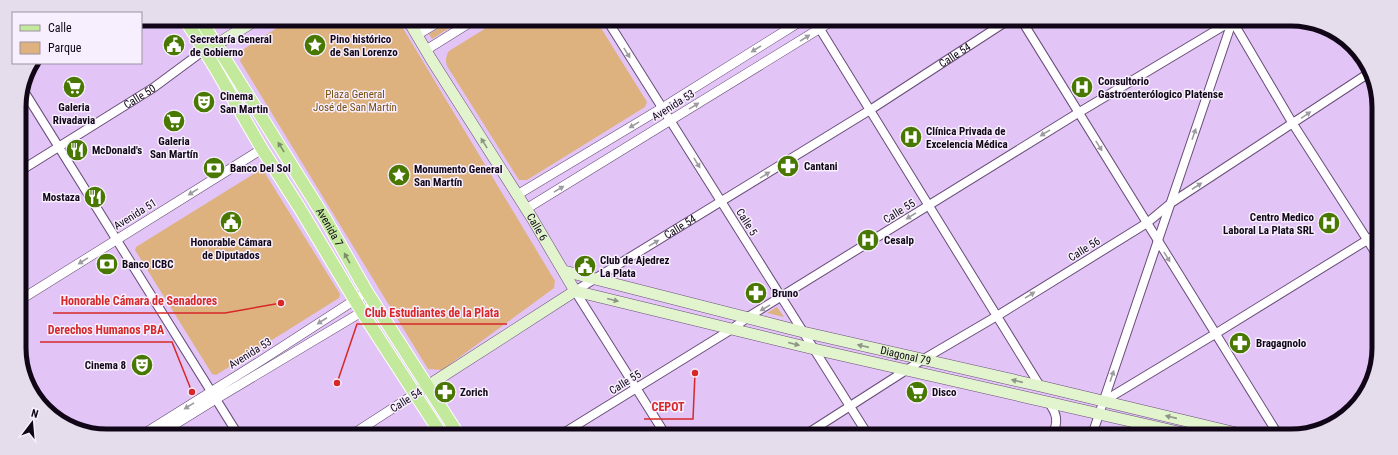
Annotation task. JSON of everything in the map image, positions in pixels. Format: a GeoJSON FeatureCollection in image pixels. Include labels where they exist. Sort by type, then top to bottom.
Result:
{"type":"FeatureCollection","features":[{"type":"Feature","properties":{"kind":"main road","name":"Avenida 7"},"geometry":{"type":"LineString","coordinates":[[188,26],[362,312],[438,429]]}},
{"type":"Feature","properties":{"kind":"main road","name":"Avenida 7"},"geometry":{"type":"LineString","coordinates":[[204,26],[326,220],[367,292],[455,429]]}},
{"type":"Feature","properties":{"kind":"main road","name":"Calle 50"},"geometry":{"type":"LineString","coordinates":[[204,51],[246,26]]}},
{"type":"Feature","properties":{"kind":"main road","name":"Calle 6"},"geometry":{"type":"LineString","coordinates":[[412,26],[526,209],[575,291]]}},
{"type":"Feature","properties":{"kind":"main road","name":"Diagonal 79"},"geometry":{"type":"LineString","coordinates":[[564,271],[597,278],[803,332],[1220,429]]}},
{"type":"Feature","properties":{"kind":"main road","name":"Diagonal 79"},"geometry":{"type":"LineString","coordinates":[[575,291],[814,349],[1167,429]]}},
{"type":"Feature","properties":{"kind":"main road","name":"Calle 54"},"geometry":{"type":"LineString","coordinates":[[415,394],[575,291]]}},
{"type":"Feature","properties":{"kind":"street"},"geometry":{"type":"LineString","coordinates":[[418,35],[432,26]]}},
{"type":"Feature","properties":{"kind":"street"},"geometry":{"type":"LineString","coordinates":[[426,50],[464,26]]}},
{"type":"Feature","properties":{"kind":"street","name":"Calle 5"},"geometry":{"type":"LineString","coordinates":[[610,26],[864,429]]}},
{"type":"Feature","properties":{"kind":"street","name":"Avenida 53"},"geometry":{"type":"LineString","coordinates":[[517,195],[662,108],[793,26]]}},
{"type":"Feature","properties":{"kind":"street","name":"Avenida 53"},"geometry":{"type":"LineString","coordinates":[[526,209],[670,121],[815,26]]}},
{"type":"Feature","properties":{"kind":"street"},"geometry":{"type":"LineString","coordinates":[[818,26],[1040,386]]}},
{"type":"Feature","properties":{"kind":"street","name":"Calle 54"},"geometry":{"type":"LineString","coordinates":[[575,291],[870,110],[999,26]]}},
{"type":"Feature","properties":{"kind":"street"},"geometry":{"type":"LineString","coordinates":[[1025,26],[1275,429]]}},
{"type":"Feature","properties":{"kind":"street","name":"Calle 55"},"geometry":{"type":"LineString","coordinates":[[570,429],[1078,113],[1224,26]]}},
{"type":"Feature","properties":{"kind":"street"},"geometry":{"type":"LineString","coordinates":[[1094,429],[1230,26]]}},
{"type":"Feature","properties":{"kind":"street"},"geometry":{"type":"LineString","coordinates":[[1233,26],[1293,124],[1372,248]]}},
{"type":"Feature","properties":{"kind":"street","name":"Calle 50"},"geometry":{"type":"LineString","coordinates":[[26,167],[153,88],[204,51]]}},
{"type":"Feature","properties":{"kind":"street","name":"Calle 56"},"geometry":{"type":"LineString","coordinates":[[815,429],[922,360],[997,316],[1147,223],[1171,203],[1366,75]]}},
{"type":"Feature","properties":{"kind":"street"},"geometry":{"type":"LineString","coordinates":[[27,96],[235,429]]}},
{"type":"Feature","properties":{"kind":"street","name":"Avenida 51"},"geometry":{"type":"LineString","coordinates":[[26,296],[262,149]]}},
{"type":"Feature","properties":{"kind":"street"},"geometry":{"type":"LineString","coordinates":[[1104,401],[1372,237]]}},
{"type":"Feature","properties":{"kind":"street","name":"Calle 6"},"geometry":{"type":"LineString","coordinates":[[575,291],[662,429]]}},
{"type":"Feature","properties":{"kind":"street","name":"Avenida 53"},"geometry":{"type":"LineString","coordinates":[[167,429],[262,360],[367,292]]}},
{"type":"Feature","properties":{"kind":"street","name":"Avenida 53"},"geometry":{"type":"LineString","coordinates":[[152,429],[375,304]]}},
{"type":"Feature","properties":{"kind":"street","name":"Calle 54"},"geometry":{"type":"LineString","coordinates":[[360,429],[415,394]]}},
{"type":"Feature","properties":{"kind":"street"},"geometry":{"type":"LineString","coordinates":[[1048,402],[1056,413],[1057,418],[1055,429]]}},
{"type":"Feature","properties":{"kind":"green space","name":"Plaza General José de San Martín"},"geometry":{"type":"Polygon","coordinates":[[[280,26],[402,26],[555,281],[554,288],[442,370],[428,369],[240,61],[244,49],[280,26]]]}},
{"type":"Feature","properties":{"kind":"green space"},"geometry":{"type":"Polygon","coordinates":[[[442,26],[453,26],[432,39],[429,34],[442,26]]]}},
{"type":"Feature","properties":{"kind":"green space"},"geometry":{"type":"Polygon","coordinates":[[[489,26],[600,26],[647,102],[645,107],[527,180],[519,180],[447,66],[446,62],[449,51],[489,26]]]}},
{"type":"Feature","properties":{"kind":"green space"},"geometry":{"type":"Polygon","coordinates":[[[260,170],[263,170],[340,294],[339,298],[216,375],[212,374],[135,250],[136,247],[260,170]]]}},
{"type":"Feature","properties":{"kind":"green space"},"geometry":{"type":"Polygon","coordinates":[[[777,307],[784,317],[767,313],[777,307]]]}},
{"type":"Feature","properties":{"kind":"place","name":"Secretaría General de Gobierno"},"geometry":{"type":"Point","coordinates":[174,45]}},
{"type":"Feature","properties":{"kind":"place","name":"Pino histórico de San Lorenzo"},"geometry":{"type":"Point","coordinates":[315,45]}},
{"type":"Feature","properties":{"kind":"place","name":"Galeria Rivadavia"},"geometry":{"type":"Point","coordinates":[74,87]}},
{"type":"Feature","properties":{"kind":"place","name":"Consultorio Gastroenterólogico Platense"},"geometry":{"type":"Point","coordinates":[1082,87]}},
{"type":"Feature","properties":{"kind":"place","name":"Cinema San Martin"},"geometry":{"type":"Point","coordinates":[204,102]}},
{"type":"Feature","properties":{"kind":"place","name":"Galeria San Martín"},"geometry":{"type":"Point","coordinates":[174,121]}},
{"type":"Feature","properties":{"kind":"place","name":"Clínica Privada de Excelencia Médica"},"geometry":{"type":"Point","coordinates":[911,137]}},
{"type":"Feature","properties":{"kind":"place","name":"McDonald's"},"geometry":{"type":"Point","coordinates":[77,150]}},
{"type":"Feature","properties":{"kind":"place","name":"Cantani"},"geometry":{"type":"Point","coordinates":[788,166]}},
{"type":"Feature","properties":{"kind":"place","name":"Banco Del Sol"},"geometry":{"type":"Point","coordinates":[214,168]}},
{"type":"Feature","properties":{"kind":"place","name":"Monumento General San Martín"},"geometry":{"type":"Point","coordinates":[399,175]}},
{"type":"Feature","properties":{"kind":"place","name":"Mostaza"},"geometry":{"type":"Point","coordinates":[95,197]}},
{"type":"Feature","properties":{"kind":"place","name":"Honorable Cámara de Diputados"},"geometry":{"type":"Point","coordinates":[231,222]}},
{"type":"Feature","properties":{"kind":"place","name":"Centro Medico Laboral La Plata SRL"},"geometry":{"type":"Point","coordinates":[1329,223]}},
{"type":"Feature","properties":{"kind":"place","name":"Cesalp"},"geometry":{"type":"Point","coordinates":[868,240]}},
{"type":"Feature","properties":{"kind":"place","name":"Banco ICBC"},"geometry":{"type":"Point","coordinates":[107,264]}},
{"type":"Feature","properties":{"kind":"place","name":"Club de Ajedrez La Plata"},"geometry":{"type":"Point","coordinates":[585,266]}},
{"type":"Feature","properties":{"kind":"place","name":"Bruno"},"geometry":{"type":"Point","coordinates":[756,293]}},
{"type":"Feature","properties":{"kind":"place","name":"Honorable Cámara de Senadores"},"geometry":{"type":"Point","coordinates":[281,303]}},
{"type":"Feature","properties":{"kind":"place","name":"Bragagnolo"},"geometry":{"type":"Point","coordinates":[1240,343]}},
{"type":"Feature","properties":{"kind":"place","name":"Cinema 8"},"geometry":{"type":"Point","coordinates":[142,365]}},
{"type":"Feature","properties":{"kind":"place","name":"CEPOT"},"geometry":{"type":"Point","coordinates":[695,373]}},
{"type":"Feature","properties":{"kind":"place","name":"Club Estudiantes de la Plata"},"geometry":{"type":"Point","coordinates":[337,383]}},
{"type":"Feature","properties":{"kind":"place","name":"Derechos Humanos PBA"},"geometry":{"type":"Point","coordinates":[192,392]}},
{"type":"Feature","properties":{"kind":"place","name":"Zorich"},"geometry":{"type":"Point","coordinates":[445,392]}},
{"type":"Feature","properties":{"kind":"place","name":"Disco"},"geometry":{"type":"Point","coordinates":[917,392]}}]}
